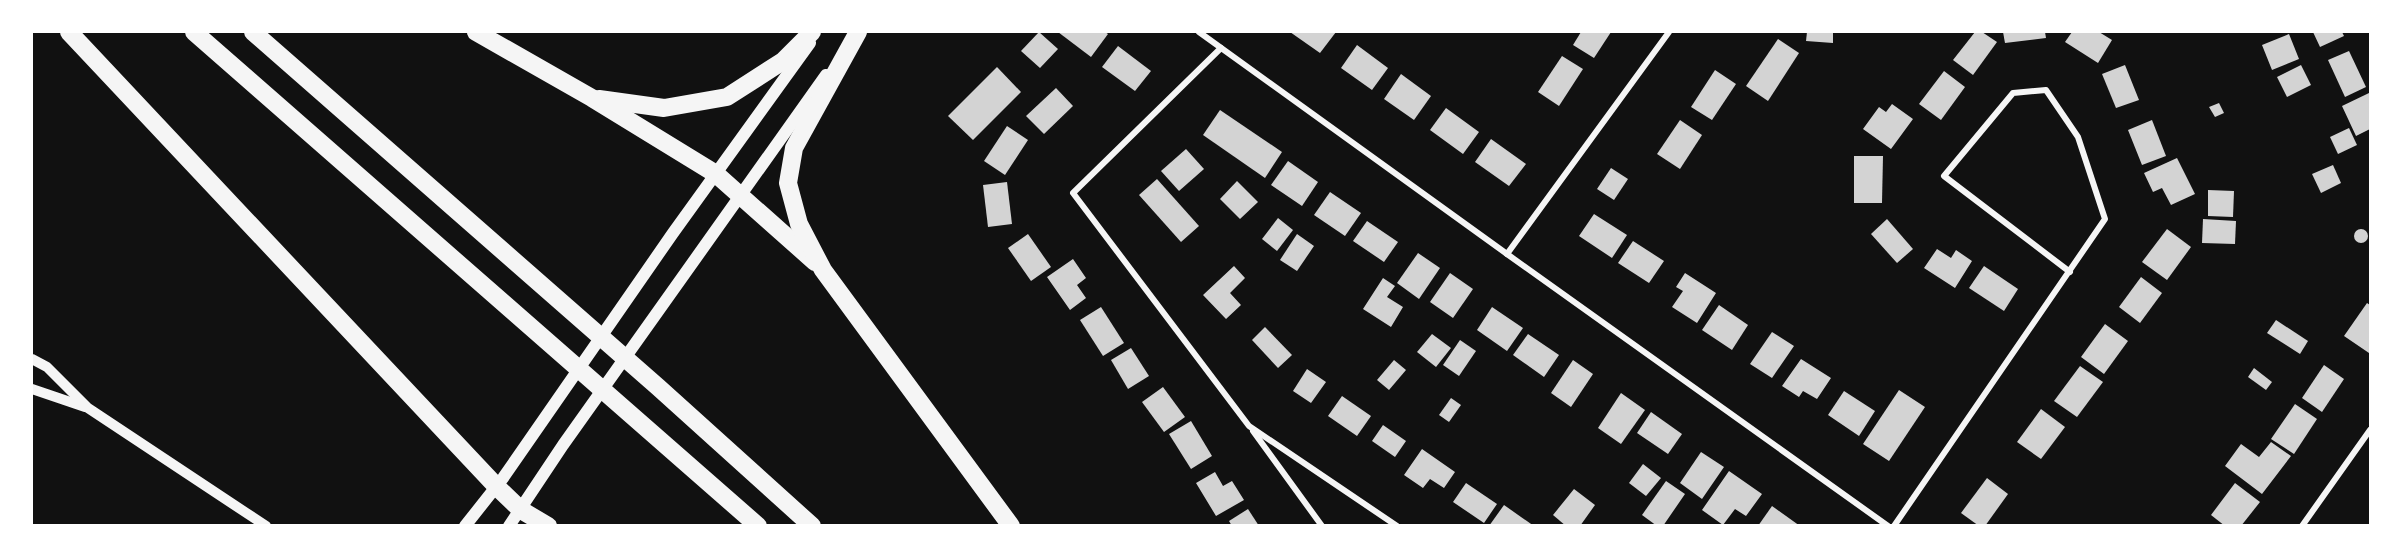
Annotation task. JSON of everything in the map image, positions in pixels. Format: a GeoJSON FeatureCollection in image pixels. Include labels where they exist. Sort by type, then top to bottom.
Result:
{"type":"FeatureCollection","features":[{"type":"Feature","properties":{"kind":"highway"},"geometry":{"type":"LineString","coordinates":[[69,32],[497,487],[521,510],[548,525]]}},
{"type":"Feature","properties":{"kind":"highway"},"geometry":{"type":"LineString","coordinates":[[194,32],[758,525]]}},
{"type":"Feature","properties":{"kind":"highway"},"geometry":{"type":"LineString","coordinates":[[253,32],[812,525]]}},
{"type":"Feature","properties":{"kind":"highway"},"geometry":{"type":"LineString","coordinates":[[477,32],[592,98],[716,174],[823,270]]}},
{"type":"Feature","properties":{"kind":"highway"},"geometry":{"type":"LineString","coordinates":[[592,98],[664,108],[727,97],[783,61],[812,32]]}},
{"type":"Feature","properties":{"kind":"highway"},"geometry":{"type":"LineString","coordinates":[[857,32],[794,148],[788,183],[800,224],[823,270],[1011,525]]}},
{"type":"Feature","properties":{"kind":"main road"},"geometry":{"type":"LineString","coordinates":[[465,525],[497,487],[673,233],[818,32]]}},
{"type":"Feature","properties":{"kind":"main road"},"geometry":{"type":"LineString","coordinates":[[510,525],[563,445],[857,32]]}},
{"type":"Feature","properties":{"kind":"street"},"geometry":{"type":"LineString","coordinates":[[1199,32],[1888,525]]}},
{"type":"Feature","properties":{"kind":"street"},"geometry":{"type":"LineString","coordinates":[[1507,254],[1669,32]]}},
{"type":"Feature","properties":{"kind":"street"},"geometry":{"type":"LineString","coordinates":[[1221,48],[1073,193],[1322,525]]}},
{"type":"Feature","properties":{"kind":"street"},"geometry":{"type":"LineString","coordinates":[[1894,525],[2070,272],[2105,219],[2078,137],[2046,90],[2013,93],[1944,176],[2070,272]]}},
{"type":"Feature","properties":{"kind":"street"},"geometry":{"type":"LineString","coordinates":[[32,358],[47,367],[88,408],[266,525]]}},
{"type":"Feature","properties":{"kind":"street"},"geometry":{"type":"LineString","coordinates":[[32,389],[88,408]]}},
{"type":"Feature","properties":{"kind":"street"},"geometry":{"type":"LineString","coordinates":[[1249,426],[1397,525]]}},
{"type":"Feature","properties":{"kind":"street"},"geometry":{"type":"LineString","coordinates":[[2302,525],[2370,430]]}},
{"type":"Feature","properties":{"kind":"building"},"geometry":{"type":"Polygon","coordinates":[[[1039,32],[1058,49],[1040,68],[1021,51],[1039,32]]]}},
{"type":"Feature","properties":{"kind":"building"},"geometry":{"type":"Polygon","coordinates":[[[1058,32],[1105,32],[1108,34],[1091,57],[1058,32]]]}},
{"type":"Feature","properties":{"kind":"building"},"geometry":{"type":"Polygon","coordinates":[[[1290,32],[1336,32],[1320,53],[1290,32]]]}},
{"type":"Feature","properties":{"kind":"building"},"geometry":{"type":"Polygon","coordinates":[[[1581,32],[1611,32],[1594,58],[1573,45],[1581,32]]]}},
{"type":"Feature","properties":{"kind":"building"},"geometry":{"type":"Polygon","coordinates":[[[1807,32],[1833,32],[1833,43],[1806,41],[1807,32]]]}},
{"type":"Feature","properties":{"kind":"building"},"geometry":{"type":"Polygon","coordinates":[[[1975,32],[1982,32],[1997,42],[1973,75],[1953,60],[1975,32]]]}},
{"type":"Feature","properties":{"kind":"building"},"geometry":{"type":"Polygon","coordinates":[[[2003,32],[2045,32],[2046,38],[2005,43],[2003,32]]]}},
{"type":"Feature","properties":{"kind":"building"},"geometry":{"type":"Polygon","coordinates":[[[2072,32],[2099,32],[2112,40],[2098,63],[2065,42],[2072,32]]]}},
{"type":"Feature","properties":{"kind":"building"},"geometry":{"type":"Polygon","coordinates":[[[2313,32],[2342,32],[2344,36],[2320,47],[2313,32]]]}},
{"type":"Feature","properties":{"kind":"building"},"geometry":{"type":"Polygon","coordinates":[[[2289,34],[2299,59],[2272,70],[2262,45],[2289,34]]]}},
{"type":"Feature","properties":{"kind":"building"},"geometry":{"type":"Polygon","coordinates":[[[1778,39],[1799,53],[1768,101],[1746,86],[1778,39]]]}},
{"type":"Feature","properties":{"kind":"building"},"geometry":{"type":"Polygon","coordinates":[[[1357,45],[1388,68],[1372,90],[1341,68],[1357,45]]]}},
{"type":"Feature","properties":{"kind":"building"},"geometry":{"type":"Polygon","coordinates":[[[1118,46],[1151,71],[1135,91],[1102,67],[1118,46]]]}},
{"type":"Feature","properties":{"kind":"building"},"geometry":{"type":"Polygon","coordinates":[[[2349,51],[2366,87],[2345,97],[2328,60],[2349,51]]]}},
{"type":"Feature","properties":{"kind":"building"},"geometry":{"type":"Polygon","coordinates":[[[1562,56],[1583,69],[1559,106],[1538,92],[1562,56]]]}},
{"type":"Feature","properties":{"kind":"building"},"geometry":{"type":"Polygon","coordinates":[[[2125,65],[2139,100],[2116,108],[2102,74],[2125,65]]]}},
{"type":"Feature","properties":{"kind":"building"},"geometry":{"type":"Polygon","coordinates":[[[2301,65],[2311,85],[2287,97],[2277,77],[2301,65]]]}},
{"type":"Feature","properties":{"kind":"building"},"geometry":{"type":"Polygon","coordinates":[[[997,67],[1021,92],[973,140],[948,116],[997,67]]]}},
{"type":"Feature","properties":{"kind":"building"},"geometry":{"type":"Polygon","coordinates":[[[1715,70],[1736,84],[1712,120],[1691,107],[1715,70]]]}},
{"type":"Feature","properties":{"kind":"building"},"geometry":{"type":"Polygon","coordinates":[[[1944,71],[1965,87],[1941,120],[1919,104],[1944,71]]]}},
{"type":"Feature","properties":{"kind":"building"},"geometry":{"type":"Polygon","coordinates":[[[1401,74],[1431,96],[1414,120],[1384,99],[1401,74]]]}},
{"type":"Feature","properties":{"kind":"building"},"geometry":{"type":"Polygon","coordinates":[[[1056,88],[1073,106],[1044,134],[1026,116],[1056,88]]]}},
{"type":"Feature","properties":{"kind":"building"},"geometry":{"type":"Polygon","coordinates":[[[2369,93],[2370,129],[2356,136],[2342,106],[2369,93]]]}},
{"type":"Feature","properties":{"kind":"building"},"geometry":{"type":"Polygon","coordinates":[[[2219,103],[2224,113],[2215,117],[2209,107],[2219,103]]]}},
{"type":"Feature","properties":{"kind":"building"},"geometry":{"type":"Polygon","coordinates":[[[1892,104],[1913,119],[1891,149],[1863,129],[1879,107],[1886,112],[1892,104]]]}},
{"type":"Feature","properties":{"kind":"building"},"geometry":{"type":"Polygon","coordinates":[[[1446,108],[1479,132],[1463,154],[1430,130],[1446,108]]]}},
{"type":"Feature","properties":{"kind":"building"},"geometry":{"type":"Polygon","coordinates":[[[1220,110],[1282,152],[1265,178],[1203,135],[1220,110]]]}},
{"type":"Feature","properties":{"kind":"building"},"geometry":{"type":"Polygon","coordinates":[[[1680,120],[1702,135],[1680,169],[1657,154],[1680,120]]]}},
{"type":"Feature","properties":{"kind":"building"},"geometry":{"type":"Polygon","coordinates":[[[2152,120],[2166,156],[2142,165],[2128,130],[2152,120]]]}},
{"type":"Feature","properties":{"kind":"building"},"geometry":{"type":"Polygon","coordinates":[[[1007,126],[1028,140],[1005,175],[984,161],[1007,126]]]}},
{"type":"Feature","properties":{"kind":"building"},"geometry":{"type":"Polygon","coordinates":[[[2349,128],[2357,145],[2338,154],[2330,137],[2349,128]]]}},
{"type":"Feature","properties":{"kind":"building"},"geometry":{"type":"Polygon","coordinates":[[[1491,139],[1526,164],[1509,186],[1475,162],[1491,139]]]}},
{"type":"Feature","properties":{"kind":"building"},"geometry":{"type":"Polygon","coordinates":[[[1186,149],[1204,169],[1179,191],[1161,171],[1186,149]]]}},
{"type":"Feature","properties":{"kind":"building"},"geometry":{"type":"Polygon","coordinates":[[[1854,156],[1883,156],[1882,203],[1854,203],[1854,156]]]}},
{"type":"Feature","properties":{"kind":"building"},"geometry":{"type":"Polygon","coordinates":[[[2177,158],[2195,194],[2171,205],[2162,188],[2153,192],[2144,173],[2177,158]]]}},
{"type":"Feature","properties":{"kind":"building"},"geometry":{"type":"Polygon","coordinates":[[[1288,161],[1318,182],[1302,206],[1271,185],[1288,161]]]}},
{"type":"Feature","properties":{"kind":"building"},"geometry":{"type":"Polygon","coordinates":[[[2333,165],[2341,183],[2321,193],[2312,174],[2333,165]]]}},
{"type":"Feature","properties":{"kind":"building"},"geometry":{"type":"Polygon","coordinates":[[[1611,168],[1628,179],[1614,200],[1597,189],[1611,168]]]}},
{"type":"Feature","properties":{"kind":"building"},"geometry":{"type":"Polygon","coordinates":[[[1157,179],[1199,226],[1181,242],[1139,195],[1157,179]]]}},
{"type":"Feature","properties":{"kind":"building"},"geometry":{"type":"Polygon","coordinates":[[[1237,181],[1258,202],[1240,219],[1220,199],[1237,181]]]}},
{"type":"Feature","properties":{"kind":"building"},"geometry":{"type":"Polygon","coordinates":[[[1007,182],[1012,224],[988,227],[983,185],[1007,182]]]}},
{"type":"Feature","properties":{"kind":"building"},"geometry":{"type":"Polygon","coordinates":[[[2208,190],[2234,191],[2233,217],[2208,216],[2208,190]]]}},
{"type":"Feature","properties":{"kind":"building"},"geometry":{"type":"Polygon","coordinates":[[[1330,192],[1361,213],[1345,236],[1314,215],[1330,192]]]}},
{"type":"Feature","properties":{"kind":"building"},"geometry":{"type":"Polygon","coordinates":[[[1594,214],[1627,235],[1612,258],[1579,236],[1594,214]]]}},
{"type":"Feature","properties":{"kind":"building"},"geometry":{"type":"Polygon","coordinates":[[[1278,218],[1293,230],[1277,251],[1262,239],[1278,218]]]}},
{"type":"Feature","properties":{"kind":"building"},"geometry":{"type":"Polygon","coordinates":[[[1887,219],[1913,249],[1897,263],[1871,234],[1887,219]]]}},
{"type":"Feature","properties":{"kind":"building"},"geometry":{"type":"Polygon","coordinates":[[[2203,219],[2236,221],[2235,244],[2202,243],[2203,219]]]}},
{"type":"Feature","properties":{"kind":"building"},"geometry":{"type":"Polygon","coordinates":[[[1367,221],[1398,242],[1384,262],[1353,241],[1367,221]]]}},
{"type":"Feature","properties":{"kind":"building"},"geometry":{"type":"Polygon","coordinates":[[[2167,229],[2191,247],[2167,280],[2142,262],[2167,229]]]}},
{"type":"Feature","properties":{"kind":"building"},"geometry":{"type":"Polygon","coordinates":[[[2358,229],[2364,229],[2368,236],[2364,243],[2358,243],[2354,239],[2354,233],[2358,229]]]}},
{"type":"Feature","properties":{"kind":"building"},"geometry":{"type":"Polygon","coordinates":[[[1028,234],[1051,267],[1031,281],[1008,248],[1028,234]]]}},
{"type":"Feature","properties":{"kind":"building"},"geometry":{"type":"Polygon","coordinates":[[[1297,234],[1314,246],[1297,271],[1280,260],[1297,234]]]}},
{"type":"Feature","properties":{"kind":"building"},"geometry":{"type":"Polygon","coordinates":[[[1633,241],[1664,261],[1649,283],[1618,263],[1633,241]]]}},
{"type":"Feature","properties":{"kind":"building"},"geometry":{"type":"Polygon","coordinates":[[[1937,249],[1951,258],[1956,250],[1972,261],[1955,288],[1924,268],[1937,249]]]}},
{"type":"Feature","properties":{"kind":"building"},"geometry":{"type":"Polygon","coordinates":[[[1418,253],[1440,268],[1419,299],[1397,283],[1418,253]]]}},
{"type":"Feature","properties":{"kind":"building"},"geometry":{"type":"Polygon","coordinates":[[[1073,259],[1086,278],[1077,285],[1086,298],[1070,310],[1047,277],[1073,259]]]}},
{"type":"Feature","properties":{"kind":"building"},"geometry":{"type":"Polygon","coordinates":[[[1234,266],[1245,278],[1230,293],[1241,305],[1226,319],[1203,295],[1234,266]]]}},
{"type":"Feature","properties":{"kind":"building"},"geometry":{"type":"Polygon","coordinates":[[[1984,266],[2018,289],[2004,311],[1969,288],[1984,266]]]}},
{"type":"Feature","properties":{"kind":"building"},"geometry":{"type":"Polygon","coordinates":[[[1450,273],[1473,289],[1453,318],[1430,302],[1450,273]]]}},
{"type":"Feature","properties":{"kind":"building"},"geometry":{"type":"Polygon","coordinates":[[[1685,273],[1716,293],[1697,323],[1672,307],[1683,291],[1676,287],[1685,273]]]}},
{"type":"Feature","properties":{"kind":"building"},"geometry":{"type":"Polygon","coordinates":[[[2141,277],[2162,293],[2140,323],[2119,307],[2141,277]]]}},
{"type":"Feature","properties":{"kind":"building"},"geometry":{"type":"Polygon","coordinates":[[[1383,278],[1395,286],[1387,297],[1403,307],[1391,327],[1363,309],[1383,278]]]}},
{"type":"Feature","properties":{"kind":"building"},"geometry":{"type":"Polygon","coordinates":[[[2367,303],[2370,305],[2369,353],[2344,336],[2367,303]]]}},
{"type":"Feature","properties":{"kind":"building"},"geometry":{"type":"Polygon","coordinates":[[[1719,305],[1748,325],[1732,350],[1702,330],[1719,305]]]}},
{"type":"Feature","properties":{"kind":"building"},"geometry":{"type":"Polygon","coordinates":[[[1101,307],[1124,343],[1103,356],[1080,320],[1101,307]]]}},
{"type":"Feature","properties":{"kind":"building"},"geometry":{"type":"Polygon","coordinates":[[[1492,307],[1523,328],[1507,351],[1477,330],[1492,307]]]}},
{"type":"Feature","properties":{"kind":"building"},"geometry":{"type":"Polygon","coordinates":[[[2276,320],[2308,341],[2300,354],[2267,333],[2276,320]]]}},
{"type":"Feature","properties":{"kind":"building"},"geometry":{"type":"Polygon","coordinates":[[[2105,324],[2128,341],[2104,374],[2081,357],[2105,324]]]}},
{"type":"Feature","properties":{"kind":"building"},"geometry":{"type":"Polygon","coordinates":[[[1265,327],[1292,355],[1278,368],[1252,340],[1265,327]]]}},
{"type":"Feature","properties":{"kind":"building"},"geometry":{"type":"Polygon","coordinates":[[[1772,332],[1794,346],[1772,378],[1750,364],[1772,332]]]}},
{"type":"Feature","properties":{"kind":"building"},"geometry":{"type":"Polygon","coordinates":[[[1432,334],[1451,348],[1436,367],[1417,352],[1432,334]]]}},
{"type":"Feature","properties":{"kind":"building"},"geometry":{"type":"Polygon","coordinates":[[[1528,334],[1559,355],[1544,377],[1513,355],[1528,334]]]}},
{"type":"Feature","properties":{"kind":"building"},"geometry":{"type":"Polygon","coordinates":[[[1460,340],[1476,351],[1459,376],[1443,365],[1460,340]]]}},
{"type":"Feature","properties":{"kind":"building"},"geometry":{"type":"Polygon","coordinates":[[[1131,348],[1149,376],[1128,389],[1111,360],[1131,348]]]}},
{"type":"Feature","properties":{"kind":"building"},"geometry":{"type":"Polygon","coordinates":[[[1801,359],[1831,378],[1817,399],[1803,391],[1799,397],[1782,386],[1801,359]]]}},
{"type":"Feature","properties":{"kind":"building"},"geometry":{"type":"Polygon","coordinates":[[[1394,360],[1406,370],[1389,390],[1377,380],[1394,360]]]}},
{"type":"Feature","properties":{"kind":"building"},"geometry":{"type":"Polygon","coordinates":[[[1573,360],[1593,374],[1571,407],[1551,393],[1573,360]]]}},
{"type":"Feature","properties":{"kind":"building"},"geometry":{"type":"Polygon","coordinates":[[[2324,365],[2344,379],[2322,412],[2302,398],[2324,365]]]}},
{"type":"Feature","properties":{"kind":"building"},"geometry":{"type":"Polygon","coordinates":[[[2080,366],[2103,382],[2077,417],[2054,401],[2080,366]]]}},
{"type":"Feature","properties":{"kind":"building"},"geometry":{"type":"Polygon","coordinates":[[[2254,368],[2272,382],[2266,390],[2248,377],[2254,368]]]}},
{"type":"Feature","properties":{"kind":"building"},"geometry":{"type":"Polygon","coordinates":[[[1307,369],[1326,382],[1311,403],[1293,391],[1307,369]]]}},
{"type":"Feature","properties":{"kind":"building"},"geometry":{"type":"Polygon","coordinates":[[[1163,387],[1185,417],[1164,432],[1142,402],[1163,387]]]}},
{"type":"Feature","properties":{"kind":"building"},"geometry":{"type":"Polygon","coordinates":[[[1899,390],[1925,407],[1889,461],[1863,444],[1899,390]]]}},
{"type":"Feature","properties":{"kind":"building"},"geometry":{"type":"Polygon","coordinates":[[[1844,391],[1875,411],[1859,436],[1828,415],[1844,391]]]}},
{"type":"Feature","properties":{"kind":"building"},"geometry":{"type":"Polygon","coordinates":[[[1621,393],[1645,410],[1621,444],[1598,428],[1621,393]]]}},
{"type":"Feature","properties":{"kind":"building"},"geometry":{"type":"Polygon","coordinates":[[[1342,396],[1371,416],[1357,436],[1328,416],[1342,396]]]}},
{"type":"Feature","properties":{"kind":"building"},"geometry":{"type":"Polygon","coordinates":[[[1451,398],[1461,405],[1449,422],[1439,415],[1451,398]]]}},
{"type":"Feature","properties":{"kind":"building"},"geometry":{"type":"Polygon","coordinates":[[[2295,404],[2317,419],[2294,454],[2271,439],[2295,404]]]}},
{"type":"Feature","properties":{"kind":"building"},"geometry":{"type":"Polygon","coordinates":[[[2041,409],[2065,427],[2041,459],[2017,442],[2041,409]]]}},
{"type":"Feature","properties":{"kind":"building"},"geometry":{"type":"Polygon","coordinates":[[[1651,412],[1682,434],[1668,454],[1637,433],[1651,412]]]}},
{"type":"Feature","properties":{"kind":"building"},"geometry":{"type":"Polygon","coordinates":[[[1191,421],[1212,456],[1191,469],[1169,434],[1191,421]]]}},
{"type":"Feature","properties":{"kind":"building"},"geometry":{"type":"Polygon","coordinates":[[[1383,425],[1406,441],[1395,457],[1372,441],[1383,425]]]}},
{"type":"Feature","properties":{"kind":"building"},"geometry":{"type":"Polygon","coordinates":[[[2271,442],[2291,456],[2262,494],[2225,466],[2241,444],[2259,457],[2271,442]]]}},
{"type":"Feature","properties":{"kind":"building"},"geometry":{"type":"Polygon","coordinates":[[[1422,449],[1455,472],[1444,488],[1430,479],[1423,488],[1404,475],[1422,449]]]}},
{"type":"Feature","properties":{"kind":"building"},"geometry":{"type":"Polygon","coordinates":[[[1701,452],[1724,467],[1702,499],[1680,483],[1701,452]]]}},
{"type":"Feature","properties":{"kind":"building"},"geometry":{"type":"Polygon","coordinates":[[[1643,464],[1661,478],[1646,496],[1629,483],[1643,464]]]}},
{"type":"Feature","properties":{"kind":"building"},"geometry":{"type":"Polygon","coordinates":[[[1729,471],[1762,494],[1746,516],[1735,509],[1723,525],[1702,510],[1729,471]]]}},
{"type":"Feature","properties":{"kind":"building"},"geometry":{"type":"Polygon","coordinates":[[[1215,472],[1223,486],[1232,481],[1244,500],[1216,516],[1196,483],[1215,472]]]}},
{"type":"Feature","properties":{"kind":"building"},"geometry":{"type":"Polygon","coordinates":[[[1987,478],[2008,494],[1985,526],[1979,526],[1961,513],[1987,478]]]}},
{"type":"Feature","properties":{"kind":"building"},"geometry":{"type":"Polygon","coordinates":[[[1666,481],[1685,494],[1663,526],[1657,526],[1642,515],[1666,481]]]}},
{"type":"Feature","properties":{"kind":"building"},"geometry":{"type":"Polygon","coordinates":[[[1466,483],[1497,504],[1484,523],[1453,502],[1466,483]]]}},
{"type":"Feature","properties":{"kind":"building"},"geometry":{"type":"Polygon","coordinates":[[[2235,483],[2260,502],[2241,526],[2225,526],[2211,515],[2235,483]]]}},
{"type":"Feature","properties":{"kind":"building"},"geometry":{"type":"Polygon","coordinates":[[[1574,489],[1595,505],[1580,526],[1566,526],[1553,515],[1574,489]]]}},
{"type":"Feature","properties":{"kind":"building"},"geometry":{"type":"Polygon","coordinates":[[[1504,505],[1534,526],[1489,526],[1504,505]]]}},
{"type":"Feature","properties":{"kind":"building"},"geometry":{"type":"Polygon","coordinates":[[[1772,506],[1800,526],[1758,526],[1772,506]]]}},
{"type":"Feature","properties":{"kind":"building"},"geometry":{"type":"Polygon","coordinates":[[[1248,509],[1259,526],[1232,526],[1229,521],[1248,509]]]}}]}
